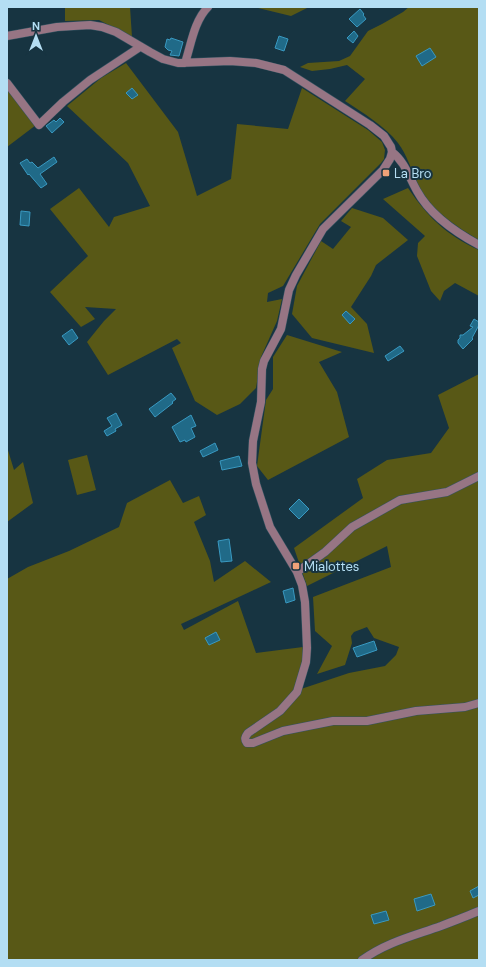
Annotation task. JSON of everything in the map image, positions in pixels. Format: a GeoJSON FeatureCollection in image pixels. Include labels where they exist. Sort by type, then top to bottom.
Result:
{"type":"FeatureCollection","features":[{"type":"Feature","properties":{"kind":"street"},"geometry":{"type":"LineString","coordinates":[[185,63],[197,26],[203,12],[208,7]]}},
{"type":"Feature","properties":{"kind":"street"},"geometry":{"type":"LineString","coordinates":[[7,36],[57,27],[90,25],[116,32],[163,59],[178,63],[230,61],[256,63],[284,70],[370,125],[384,136],[392,152],[404,164],[417,192],[427,206],[444,222],[467,239],[479,245]]}},
{"type":"Feature","properties":{"kind":"street"},"geometry":{"type":"LineString","coordinates":[[7,83],[39,125],[63,102],[90,80],[140,47]]}},
{"type":"Feature","properties":{"kind":"street"},"geometry":{"type":"LineString","coordinates":[[392,152],[390,159],[379,174],[323,229],[296,275],[290,290],[281,329],[264,361],[262,369],[261,402],[253,441],[252,463],[256,484],[270,527],[302,585],[305,602],[307,648],[306,662],[297,692],[280,711],[248,733],[245,740],[248,743],[253,743],[283,731],[333,721],[367,721],[416,711],[465,707],[479,703]]}},
{"type":"Feature","properties":{"kind":"street"},"geometry":{"type":"LineString","coordinates":[[296,572],[325,552],[352,527],[400,500],[448,492],[479,476]]}},
{"type":"Feature","properties":{"kind":"street"},"geometry":{"type":"LineString","coordinates":[[362,960],[376,950],[404,938],[441,926],[479,911]]}},
{"type":"Feature","properties":{"kind":"shaded area"},"geometry":{"type":"Polygon","coordinates":[[[65,7],[130,7],[132,37],[99,20],[65,21],[65,7]]]}},
{"type":"Feature","properties":{"kind":"shaded area"},"geometry":{"type":"Polygon","coordinates":[[[254,7],[309,7],[291,16],[254,7]]]}},
{"type":"Feature","properties":{"kind":"shaded area"},"geometry":{"type":"Polygon","coordinates":[[[409,7],[479,7],[479,240],[443,216],[428,200],[417,182],[404,152],[393,137],[373,120],[345,101],[365,79],[347,65],[312,71],[300,67],[308,63],[339,61],[350,56],[368,31],[403,12],[409,7]]]}},
{"type":"Feature","properties":{"kind":"shaded area"},"geometry":{"type":"Polygon","coordinates":[[[126,63],[178,132],[197,196],[231,179],[237,124],[288,129],[302,88],[368,130],[382,142],[385,150],[384,159],[381,163],[320,224],[283,286],[268,293],[267,302],[282,299],[277,321],[261,357],[256,388],[240,404],[217,415],[195,401],[172,348],[181,343],[177,339],[108,375],[87,342],[116,309],[85,307],[95,319],[81,327],[50,292],[88,256],[50,209],[79,188],[109,227],[114,217],[150,206],[128,163],[67,106],[101,78],[126,63]]]}},
{"type":"Feature","properties":{"kind":"shaded area"},"geometry":{"type":"Polygon","coordinates":[[[7,87],[36,125],[7,147],[7,87]]]}},
{"type":"Feature","properties":{"kind":"shaded area"},"geometry":{"type":"Polygon","coordinates":[[[408,188],[423,208],[447,231],[479,250],[479,296],[455,283],[444,291],[440,301],[431,291],[417,256],[418,243],[425,236],[383,199],[408,188]]]}},
{"type":"Feature","properties":{"kind":"shaded area"},"geometry":{"type":"Polygon","coordinates":[[[352,208],[383,218],[408,240],[376,265],[371,276],[351,307],[367,324],[374,353],[312,338],[292,314],[297,286],[321,241],[333,249],[351,227],[341,221],[352,208]]]}},
{"type":"Feature","properties":{"kind":"shaded area"},"geometry":{"type":"Polygon","coordinates":[[[287,335],[342,352],[319,362],[337,392],[349,437],[268,480],[257,466],[266,400],[273,389],[273,357],[287,335]]]}},
{"type":"Feature","properties":{"kind":"shaded area"},"geometry":{"type":"Polygon","coordinates":[[[479,374],[479,960],[7,960],[7,579],[28,567],[69,551],[119,527],[127,503],[170,480],[183,503],[199,496],[206,515],[194,522],[210,561],[214,582],[245,561],[271,582],[181,624],[184,630],[238,601],[256,653],[303,647],[304,664],[295,691],[349,673],[385,666],[396,655],[399,647],[374,638],[367,627],[354,632],[351,636],[352,643],[345,665],[317,674],[332,646],[315,631],[313,597],[391,567],[387,546],[307,586],[294,548],[363,498],[357,479],[387,460],[431,453],[449,428],[438,395],[479,374]]]}},
{"type":"Feature","properties":{"kind":"shaded area"},"geometry":{"type":"Polygon","coordinates":[[[7,447],[14,470],[23,462],[33,503],[7,522],[7,447]]]}},
{"type":"Feature","properties":{"kind":"shaded area"},"geometry":{"type":"Polygon","coordinates":[[[87,455],[96,490],[77,495],[68,460],[87,455]]]}},
{"type":"Feature","properties":{"kind":"building"},"geometry":{"type":"Polygon","coordinates":[[[360,9],[366,19],[357,27],[349,19],[360,9]]]}},
{"type":"Feature","properties":{"kind":"building"},"geometry":{"type":"Polygon","coordinates":[[[354,31],[358,36],[353,43],[347,38],[354,31]]]}},
{"type":"Feature","properties":{"kind":"building"},"geometry":{"type":"Polygon","coordinates":[[[279,36],[288,39],[284,51],[275,48],[279,36]]]}},
{"type":"Feature","properties":{"kind":"building"},"geometry":{"type":"Polygon","coordinates":[[[171,38],[183,42],[179,56],[170,55],[172,51],[165,47],[167,39],[170,40],[171,38]]]}},
{"type":"Feature","properties":{"kind":"building"},"geometry":{"type":"Polygon","coordinates":[[[430,48],[436,57],[422,66],[416,56],[430,48]]]}},
{"type":"Feature","properties":{"kind":"building"},"geometry":{"type":"Polygon","coordinates":[[[132,88],[138,95],[132,99],[126,93],[132,88]]]}},
{"type":"Feature","properties":{"kind":"building"},"geometry":{"type":"Polygon","coordinates":[[[60,118],[64,122],[52,133],[46,126],[54,120],[56,122],[60,118]]]}},
{"type":"Feature","properties":{"kind":"building"},"geometry":{"type":"Polygon","coordinates":[[[54,157],[57,162],[40,174],[47,184],[41,188],[29,174],[28,175],[20,163],[27,159],[38,168],[54,157]]]}},
{"type":"Feature","properties":{"kind":"building"},"geometry":{"type":"Polygon","coordinates":[[[21,211],[30,212],[29,226],[20,225],[21,211]]]}},
{"type":"Feature","properties":{"kind":"building"},"geometry":{"type":"Polygon","coordinates":[[[346,311],[355,319],[350,324],[342,315],[346,311]]]}},
{"type":"Feature","properties":{"kind":"building"},"geometry":{"type":"Polygon","coordinates":[[[474,319],[479,322],[479,325],[472,338],[473,339],[463,349],[458,343],[458,340],[460,335],[463,335],[473,327],[470,326],[474,319]]]}},
{"type":"Feature","properties":{"kind":"building"},"geometry":{"type":"Polygon","coordinates":[[[72,329],[78,338],[69,345],[62,336],[72,329]]]}},
{"type":"Feature","properties":{"kind":"building"},"geometry":{"type":"Polygon","coordinates":[[[400,346],[404,351],[388,361],[385,356],[400,346]]]}},
{"type":"Feature","properties":{"kind":"building"},"geometry":{"type":"Polygon","coordinates":[[[171,393],[176,399],[155,417],[149,409],[171,393]]]}},
{"type":"Feature","properties":{"kind":"building"},"geometry":{"type":"Polygon","coordinates":[[[116,413],[122,425],[115,429],[116,431],[107,436],[104,431],[112,426],[107,418],[116,413]]]}},
{"type":"Feature","properties":{"kind":"building"},"geometry":{"type":"Polygon","coordinates":[[[191,415],[196,426],[191,428],[195,437],[186,442],[185,440],[180,442],[172,427],[191,415]]]}},
{"type":"Feature","properties":{"kind":"building"},"geometry":{"type":"Polygon","coordinates":[[[215,443],[218,450],[203,457],[200,451],[215,443]]]}},
{"type":"Feature","properties":{"kind":"building"},"geometry":{"type":"Polygon","coordinates":[[[239,456],[242,466],[222,470],[220,461],[239,456]]]}},
{"type":"Feature","properties":{"kind":"building"},"geometry":{"type":"Polygon","coordinates":[[[299,499],[309,509],[299,519],[289,509],[299,499]]]}},
{"type":"Feature","properties":{"kind":"building"},"geometry":{"type":"Polygon","coordinates":[[[229,539],[232,561],[221,562],[218,541],[229,539]]]}},
{"type":"Feature","properties":{"kind":"building"},"geometry":{"type":"Polygon","coordinates":[[[293,588],[295,600],[286,603],[283,591],[293,588]]]}},
{"type":"Feature","properties":{"kind":"building"},"geometry":{"type":"Polygon","coordinates":[[[216,632],[220,640],[209,645],[205,638],[216,632]]]}},
{"type":"Feature","properties":{"kind":"building"},"geometry":{"type":"Polygon","coordinates":[[[374,641],[377,650],[357,657],[353,648],[374,641]]]}},
{"type":"Feature","properties":{"kind":"building"},"geometry":{"type":"Polygon","coordinates":[[[479,886],[479,895],[473,898],[470,891],[479,886]]]}},
{"type":"Feature","properties":{"kind":"building"},"geometry":{"type":"Polygon","coordinates":[[[431,894],[435,905],[417,911],[414,899],[431,894]]]}},
{"type":"Feature","properties":{"kind":"building"},"geometry":{"type":"Polygon","coordinates":[[[386,911],[389,920],[374,924],[371,915],[386,911]]]}},
{"type":"Feature","properties":{"kind":"place","name":"La Bro"},"geometry":{"type":"Point","coordinates":[386,173]}},
{"type":"Feature","properties":{"kind":"place","name":"Mialottes"},"geometry":{"type":"Point","coordinates":[296,566]}}]}
